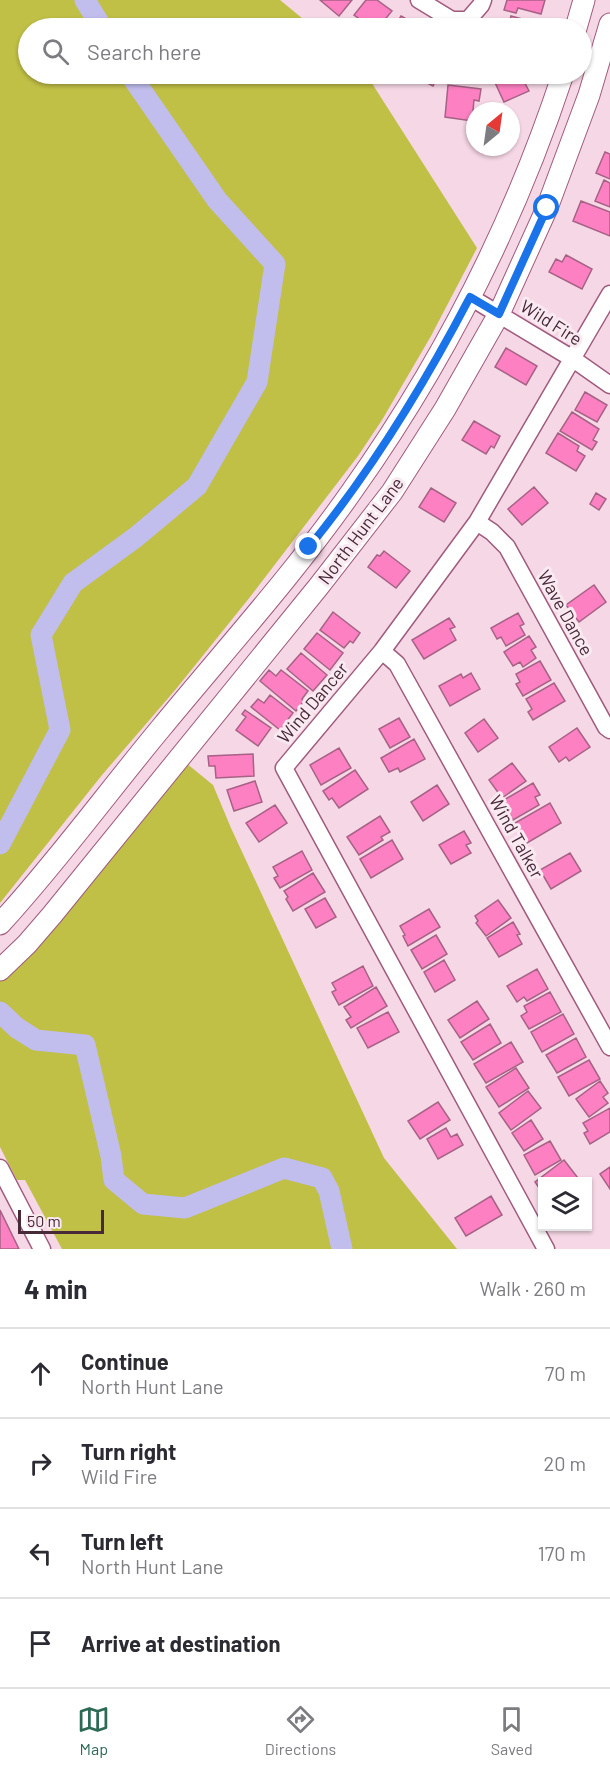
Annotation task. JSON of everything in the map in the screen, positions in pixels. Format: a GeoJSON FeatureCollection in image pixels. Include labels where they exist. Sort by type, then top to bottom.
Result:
{"type":"FeatureCollection","features":[{"type":"Feature","properties":{"kind":"main road"},"geometry":{"type":"LineString","coordinates":[[579,18],[584,0]]}},
{"type":"Feature","properties":{"kind":"main road","name":"North Hunt Lane"},"geometry":{"type":"LineString","coordinates":[[0,970],[33,937],[319,586],[392,492],[445,409],[499,314],[547,208],[564,164],[589,96],[610,24]]}},
{"type":"Feature","properties":{"kind":"main road","name":"North Hunt Lane"},"geometry":{"type":"LineString","coordinates":[[0,924],[295,566],[372,462],[437,360],[498,243],[538,148],[560,84]]}},
{"type":"Feature","properties":{"kind":"main road"},"geometry":{"type":"LineString","coordinates":[[295,566],[319,586]]}},
{"type":"Feature","properties":{"kind":"street"},"geometry":{"type":"LineString","coordinates":[[419,0],[449,18]]}},
{"type":"Feature","properties":{"kind":"street"},"geometry":{"type":"LineString","coordinates":[[470,18],[482,5],[483,0]]}},
{"type":"Feature","properties":{"kind":"street","name":"Wind Dancer"},"geometry":{"type":"LineString","coordinates":[[546,1249],[284,768],[382,651],[477,522],[610,294]]}},
{"type":"Feature","properties":{"kind":"street","name":"Wild Fire"},"geometry":{"type":"LineString","coordinates":[[470,297],[573,359],[610,385]]}},
{"type":"Feature","properties":{"kind":"street","name":"Wave Dance"},"geometry":{"type":"LineString","coordinates":[[477,522],[492,532],[507,547],[606,727],[610,730]]}},
{"type":"Feature","properties":{"kind":"street","name":"Wind Talker"},"geometry":{"type":"LineString","coordinates":[[382,651],[397,664],[610,1047]]}},
{"type":"Feature","properties":{"kind":"street"},"geometry":{"type":"LineString","coordinates":[[0,1168],[42,1249]]}},
{"type":"Feature","properties":{"kind":"shaded area"},"geometry":{"type":"Polygon","coordinates":[[[0,0],[280,0],[302,18],[18,18],[18,84],[372,84],[477,248],[431,336],[358,456],[250,597],[176,689],[102,775],[0,903],[0,0]]]}},
{"type":"Feature","properties":{"kind":"shaded area"},"geometry":{"type":"Polygon","coordinates":[[[186,763],[213,785],[384,1158],[457,1249],[62,1249],[25,1180],[17,1180],[0,1147],[0,980],[30,954],[186,763]]]}},
{"type":"Feature","properties":{"kind":"building"},"geometry":{"type":"Polygon","coordinates":[[[320,0],[352,0],[339,16],[320,0]]]}},
{"type":"Feature","properties":{"kind":"building"},"geometry":{"type":"Polygon","coordinates":[[[366,0],[377,0],[392,11],[386,18],[358,18],[354,15],[366,0]]]}},
{"type":"Feature","properties":{"kind":"building"},"geometry":{"type":"Polygon","coordinates":[[[507,0],[545,0],[541,14],[518,8],[516,13],[504,10],[507,0]]]}},
{"type":"Feature","properties":{"kind":"building"},"geometry":{"type":"Polygon","coordinates":[[[496,84],[525,84],[529,91],[504,102],[496,84]]]}},
{"type":"Feature","properties":{"kind":"building"},"geometry":{"type":"Polygon","coordinates":[[[448,85],[481,89],[479,101],[466,102],[466,120],[445,117],[448,85]]]}},
{"type":"Feature","properties":{"kind":"building"},"geometry":{"type":"Polygon","coordinates":[[[605,152],[610,154],[610,179],[596,173],[605,152]]]}},
{"type":"Feature","properties":{"kind":"building"},"geometry":{"type":"Polygon","coordinates":[[[604,180],[610,183],[610,207],[595,201],[604,180]]]}},
{"type":"Feature","properties":{"kind":"building"},"geometry":{"type":"Polygon","coordinates":[[[581,201],[610,212],[610,236],[573,221],[581,201]]]}},
{"type":"Feature","properties":{"kind":"building"},"geometry":{"type":"Polygon","coordinates":[[[566,255],[592,269],[582,289],[549,272],[556,259],[562,262],[566,255]]]}},
{"type":"Feature","properties":{"kind":"building"},"geometry":{"type":"Polygon","coordinates":[[[506,348],[537,366],[526,385],[495,367],[506,348]]]}},
{"type":"Feature","properties":{"kind":"building"},"geometry":{"type":"Polygon","coordinates":[[[585,392],[607,405],[597,422],[575,410],[585,392]]]}},
{"type":"Feature","properties":{"kind":"building"},"geometry":{"type":"Polygon","coordinates":[[[572,412],[599,429],[593,440],[597,442],[592,450],[560,431],[572,412]]]}},
{"type":"Feature","properties":{"kind":"building"},"geometry":{"type":"Polygon","coordinates":[[[474,421],[500,436],[494,448],[491,446],[486,454],[462,440],[474,421]]]}},
{"type":"Feature","properties":{"kind":"building"},"geometry":{"type":"Polygon","coordinates":[[[558,433],[579,446],[577,451],[585,456],[576,471],[546,453],[558,433]]]}},
{"type":"Feature","properties":{"kind":"building"},"geometry":{"type":"Polygon","coordinates":[[[534,487],[548,503],[522,525],[508,509],[534,487]]]}},
{"type":"Feature","properties":{"kind":"building"},"geometry":{"type":"Polygon","coordinates":[[[431,488],[456,503],[444,522],[419,507],[431,488]]]}},
{"type":"Feature","properties":{"kind":"building"},"geometry":{"type":"Polygon","coordinates":[[[596,493],[606,499],[599,510],[590,504],[596,493]]]}},
{"type":"Feature","properties":{"kind":"building"},"geometry":{"type":"Polygon","coordinates":[[[384,551],[410,571],[396,588],[368,567],[377,555],[380,556],[384,551]]]}},
{"type":"Feature","properties":{"kind":"building"},"geometry":{"type":"Polygon","coordinates":[[[594,585],[606,602],[579,622],[566,605],[594,585]]]}},
{"type":"Feature","properties":{"kind":"building"},"geometry":{"type":"Polygon","coordinates":[[[333,612],[360,633],[353,643],[350,641],[344,648],[320,630],[333,612]]]}},
{"type":"Feature","properties":{"kind":"building"},"geometry":{"type":"Polygon","coordinates":[[[518,613],[524,624],[520,626],[525,635],[506,646],[501,637],[497,639],[491,628],[518,613]]]}},
{"type":"Feature","properties":{"kind":"building"},"geometry":{"type":"Polygon","coordinates":[[[449,618],[455,627],[450,629],[456,640],[424,659],[412,640],[449,618]]]}},
{"type":"Feature","properties":{"kind":"building"},"geometry":{"type":"Polygon","coordinates":[[[317,633],[343,653],[330,670],[304,649],[317,633]]]}},
{"type":"Feature","properties":{"kind":"building"},"geometry":{"type":"Polygon","coordinates":[[[529,636],[536,647],[531,650],[536,658],[523,667],[520,662],[513,666],[504,652],[529,636]]]}},
{"type":"Feature","properties":{"kind":"building"},"geometry":{"type":"Polygon","coordinates":[[[301,653],[327,675],[313,691],[287,669],[301,653]]]}},
{"type":"Feature","properties":{"kind":"building"},"geometry":{"type":"Polygon","coordinates":[[[540,661],[551,680],[523,696],[516,684],[520,682],[516,674],[540,661]]]}},
{"type":"Feature","properties":{"kind":"building"},"geometry":{"type":"Polygon","coordinates":[[[269,670],[276,676],[281,670],[308,691],[296,711],[260,681],[269,670]]]}},
{"type":"Feature","properties":{"kind":"building"},"geometry":{"type":"Polygon","coordinates":[[[471,673],[480,689],[450,706],[439,686],[461,674],[463,678],[471,673]]]}},
{"type":"Feature","properties":{"kind":"building"},"geometry":{"type":"Polygon","coordinates":[[[554,683],[565,701],[533,720],[528,712],[532,709],[526,699],[554,683]]]}},
{"type":"Feature","properties":{"kind":"building"},"geometry":{"type":"Polygon","coordinates":[[[270,695],[293,713],[280,730],[251,707],[258,699],[264,703],[270,695]]]}},
{"type":"Feature","properties":{"kind":"building"},"geometry":{"type":"Polygon","coordinates":[[[245,710],[271,728],[258,746],[236,730],[246,717],[242,714],[245,710]]]}},
{"type":"Feature","properties":{"kind":"building"},"geometry":{"type":"Polygon","coordinates":[[[399,718],[410,737],[390,748],[379,729],[399,718]]]}},
{"type":"Feature","properties":{"kind":"building"},"geometry":{"type":"Polygon","coordinates":[[[484,719],[498,738],[478,752],[465,733],[484,719]]]}},
{"type":"Feature","properties":{"kind":"building"},"geometry":{"type":"Polygon","coordinates":[[[577,728],[590,747],[569,761],[566,757],[559,762],[549,747],[577,728]]]}},
{"type":"Feature","properties":{"kind":"building"},"geometry":{"type":"Polygon","coordinates":[[[414,739],[425,759],[400,772],[398,768],[389,772],[381,758],[414,739]]]}},
{"type":"Feature","properties":{"kind":"building"},"geometry":{"type":"Polygon","coordinates":[[[339,748],[351,768],[321,785],[310,765],[339,748]]]}},
{"type":"Feature","properties":{"kind":"building"},"geometry":{"type":"Polygon","coordinates":[[[253,754],[254,776],[216,778],[215,766],[209,766],[208,756],[253,754]]]}},
{"type":"Feature","properties":{"kind":"building"},"geometry":{"type":"Polygon","coordinates":[[[512,763],[526,781],[502,798],[489,780],[512,763]]]}},
{"type":"Feature","properties":{"kind":"building"},"geometry":{"type":"Polygon","coordinates":[[[355,770],[368,789],[339,808],[323,791],[355,770]]]}},
{"type":"Feature","properties":{"kind":"building"},"geometry":{"type":"Polygon","coordinates":[[[255,781],[262,802],[234,811],[227,790],[255,781]]]}},
{"type":"Feature","properties":{"kind":"building"},"geometry":{"type":"Polygon","coordinates":[[[533,783],[540,795],[535,797],[539,805],[513,820],[502,801],[533,783]]]}},
{"type":"Feature","properties":{"kind":"building"},"geometry":{"type":"Polygon","coordinates":[[[437,785],[449,804],[423,821],[411,802],[437,785]]]}},
{"type":"Feature","properties":{"kind":"building"},"geometry":{"type":"Polygon","coordinates":[[[550,803],[561,823],[527,843],[515,823],[550,803]]]}},
{"type":"Feature","properties":{"kind":"building"},"geometry":{"type":"Polygon","coordinates":[[[275,805],[287,823],[259,842],[246,823],[275,805]]]}},
{"type":"Feature","properties":{"kind":"building"},"geometry":{"type":"Polygon","coordinates":[[[380,816],[390,832],[381,837],[383,840],[359,855],[347,837],[380,816]]]}},
{"type":"Feature","properties":{"kind":"building"},"geometry":{"type":"Polygon","coordinates":[[[464,831],[471,843],[466,845],[471,853],[451,864],[439,845],[464,831]]]}},
{"type":"Feature","properties":{"kind":"building"},"geometry":{"type":"Polygon","coordinates":[[[392,840],[403,859],[371,878],[360,859],[392,840]]]}},
{"type":"Feature","properties":{"kind":"building"},"geometry":{"type":"Polygon","coordinates":[[[302,851],[312,870],[280,888],[274,878],[278,876],[273,867],[302,851]]]}},
{"type":"Feature","properties":{"kind":"building"},"geometry":{"type":"Polygon","coordinates":[[[570,853],[581,871],[551,889],[540,870],[570,853]]]}},
{"type":"Feature","properties":{"kind":"building"},"geometry":{"type":"Polygon","coordinates":[[[313,873],[325,892],[293,911],[284,891],[313,873]]]}},
{"type":"Feature","properties":{"kind":"building"},"geometry":{"type":"Polygon","coordinates":[[[325,898],[336,917],[316,928],[305,909],[325,898]]]}},
{"type":"Feature","properties":{"kind":"building"},"geometry":{"type":"Polygon","coordinates":[[[498,900],[511,918],[486,936],[476,923],[478,921],[475,916],[498,900]]]}},
{"type":"Feature","properties":{"kind":"building"},"geometry":{"type":"Polygon","coordinates":[[[429,909],[440,927],[408,946],[400,926],[429,909]]]}},
{"type":"Feature","properties":{"kind":"building"},"geometry":{"type":"Polygon","coordinates":[[[513,922],[520,934],[517,935],[522,944],[499,957],[487,938],[513,922]]]}},
{"type":"Feature","properties":{"kind":"building"},"geometry":{"type":"Polygon","coordinates":[[[436,935],[447,954],[422,969],[411,950],[436,935]]]}},
{"type":"Feature","properties":{"kind":"building"},"geometry":{"type":"Polygon","coordinates":[[[444,960],[455,980],[435,992],[424,972],[444,960]]]}},
{"type":"Feature","properties":{"kind":"building"},"geometry":{"type":"Polygon","coordinates":[[[363,966],[373,986],[339,1005],[332,992],[336,990],[332,983],[363,966]]]}},
{"type":"Feature","properties":{"kind":"building"},"geometry":{"type":"Polygon","coordinates":[[[537,969],[548,989],[527,1001],[524,997],[517,1002],[507,986],[537,969]]]}},
{"type":"Feature","properties":{"kind":"building"},"geometry":{"type":"Polygon","coordinates":[[[376,987],[387,1006],[351,1028],[346,1020],[351,1017],[344,1007],[376,987]]]}},
{"type":"Feature","properties":{"kind":"building"},"geometry":{"type":"Polygon","coordinates":[[[550,992],[561,1012],[529,1029],[521,1016],[527,1012],[524,1006],[550,992]]]}},
{"type":"Feature","properties":{"kind":"building"},"geometry":{"type":"Polygon","coordinates":[[[477,1001],[489,1019],[460,1038],[448,1020],[477,1001]]]}},
{"type":"Feature","properties":{"kind":"building"},"geometry":{"type":"Polygon","coordinates":[[[388,1012],[399,1032],[368,1048],[357,1028],[388,1012]]]}},
{"type":"Feature","properties":{"kind":"building"},"geometry":{"type":"Polygon","coordinates":[[[563,1014],[574,1034],[542,1052],[531,1032],[563,1014]]]}},
{"type":"Feature","properties":{"kind":"building"},"geometry":{"type":"Polygon","coordinates":[[[490,1024],[501,1043],[473,1060],[461,1042],[490,1024]]]}},
{"type":"Feature","properties":{"kind":"building"},"geometry":{"type":"Polygon","coordinates":[[[576,1038],[586,1057],[557,1073],[546,1055],[576,1038]]]}},
{"type":"Feature","properties":{"kind":"building"},"geometry":{"type":"Polygon","coordinates":[[[511,1042],[523,1062],[486,1083],[474,1064],[511,1042]]]}},
{"type":"Feature","properties":{"kind":"building"},"geometry":{"type":"Polygon","coordinates":[[[589,1060],[600,1079],[569,1096],[558,1077],[589,1060]]]}},
{"type":"Feature","properties":{"kind":"building"},"geometry":{"type":"Polygon","coordinates":[[[516,1068],[529,1088],[499,1107],[486,1087],[516,1068]]]}},
{"type":"Feature","properties":{"kind":"building"},"geometry":{"type":"Polygon","coordinates":[[[600,1081],[608,1093],[603,1097],[608,1103],[589,1117],[576,1099],[600,1081]]]}},
{"type":"Feature","properties":{"kind":"building"},"geometry":{"type":"Polygon","coordinates":[[[528,1091],[541,1108],[511,1130],[499,1113],[528,1091]]]}},
{"type":"Feature","properties":{"kind":"building"},"geometry":{"type":"Polygon","coordinates":[[[438,1102],[450,1120],[420,1139],[408,1121],[438,1102]]]}},
{"type":"Feature","properties":{"kind":"building"},"geometry":{"type":"Polygon","coordinates":[[[610,1108],[610,1132],[590,1144],[584,1133],[588,1131],[583,1123],[610,1108]]]}},
{"type":"Feature","properties":{"kind":"building"},"geometry":{"type":"Polygon","coordinates":[[[531,1120],[543,1139],[524,1151],[512,1133],[531,1120]]]}},
{"type":"Feature","properties":{"kind":"building"},"geometry":{"type":"Polygon","coordinates":[[[446,1128],[451,1137],[457,1134],[463,1145],[438,1159],[427,1139],[446,1128]]]}},
{"type":"Feature","properties":{"kind":"building"},"geometry":{"type":"Polygon","coordinates":[[[550,1141],[561,1160],[535,1175],[524,1155],[550,1141]]]}},
{"type":"Feature","properties":{"kind":"building"},"geometry":{"type":"Polygon","coordinates":[[[564,1160],[577,1177],[542,1177],[564,1160]]]}},
{"type":"Feature","properties":{"kind":"building"},"geometry":{"type":"Polygon","coordinates":[[[610,1167],[610,1189],[600,1174],[610,1167]]]}},
{"type":"Feature","properties":{"kind":"building"},"geometry":{"type":"Polygon","coordinates":[[[491,1196],[502,1215],[466,1236],[455,1218],[491,1196]]]}},
{"type":"Feature","properties":{"kind":"building"},"geometry":{"type":"Polygon","coordinates":[[[0,1210],[19,1249],[0,1249],[0,1210]]]}},
{"type":"Feature","properties":{"kind":"waterway"},"geometry":{"type":"LineString","coordinates":[[85,0],[96,18]]}},
{"type":"Feature","properties":{"kind":"waterway"},"geometry":{"type":"LineString","coordinates":[[0,844],[60,730],[41,635],[73,583],[136,537],[197,486],[257,382],[275,264],[217,200],[137,84]]}},
{"type":"Feature","properties":{"kind":"waterway"},"geometry":{"type":"LineString","coordinates":[[0,1012],[17,1028],[36,1040],[85,1045],[111,1156],[114,1180],[143,1204],[185,1208],[284,1168],[322,1178],[329,1191],[342,1249]]}},
{"type":"Feature","properties":{"kind":"route"},"geometry":{"type":"LineString","coordinates":[[309,547],[324,530],[378,452],[437,360],[470,297],[499,314],[547,208]]}}]}
